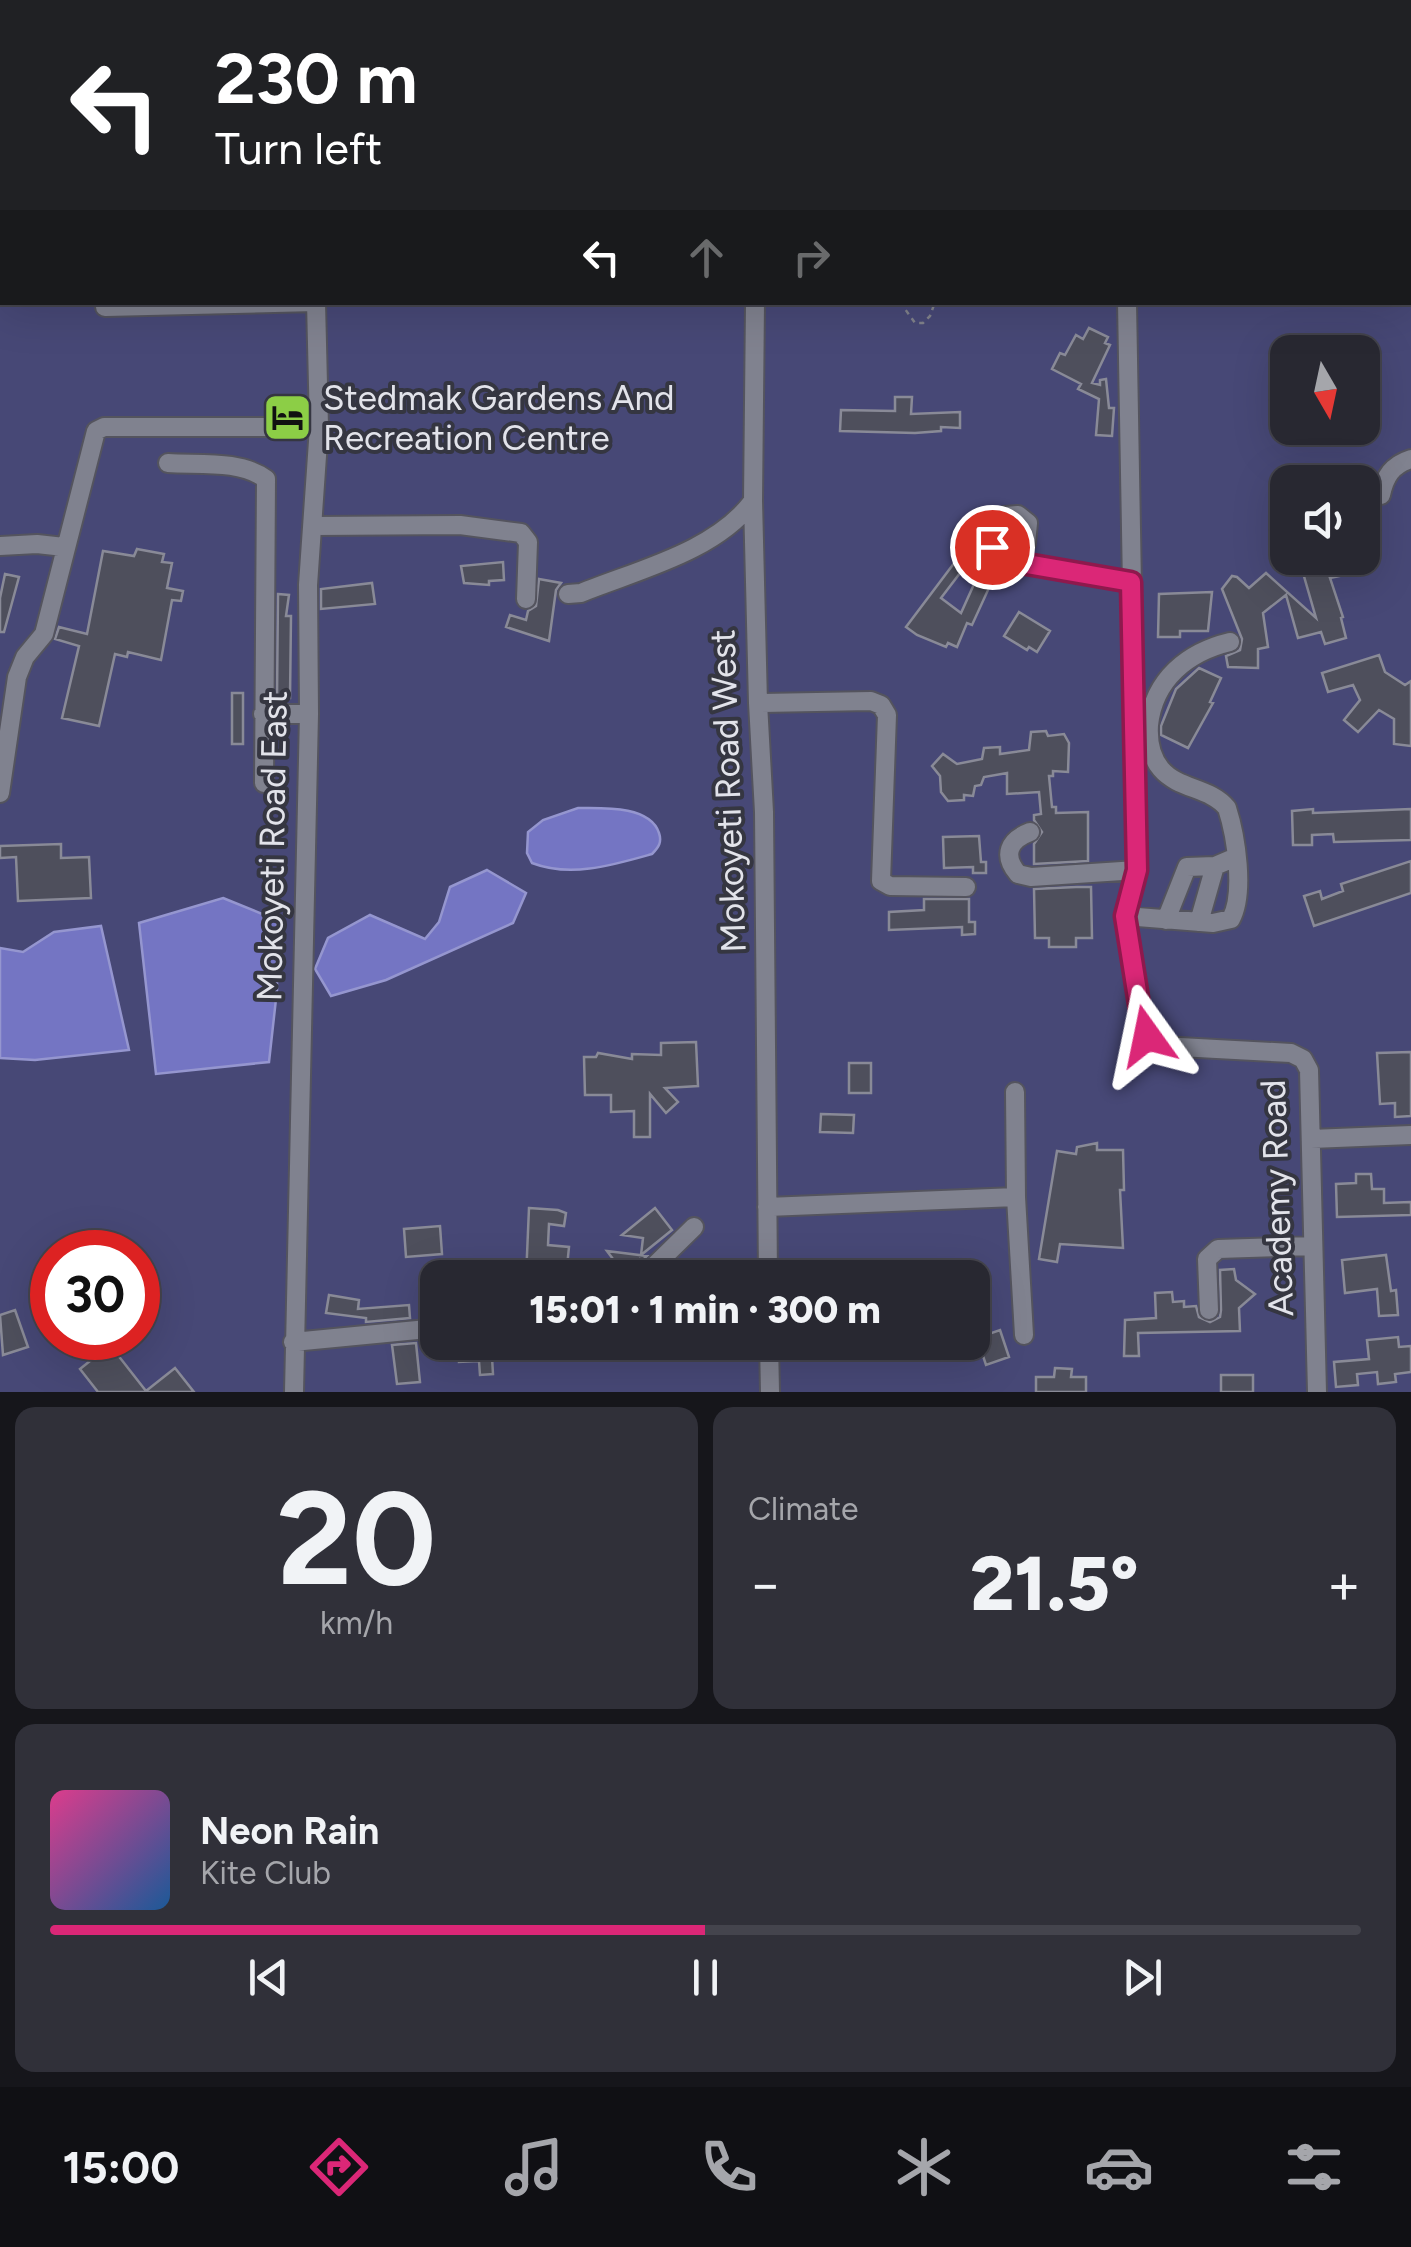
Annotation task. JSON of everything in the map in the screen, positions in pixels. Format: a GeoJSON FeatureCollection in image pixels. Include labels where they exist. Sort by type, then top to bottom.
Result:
{"type":"FeatureCollection","features":[{"type":"Feature","properties":{"kind":"street"},"geometry":{"type":"LineString","coordinates":[[105,307],[162,305]]}},
{"type":"Feature","properties":{"kind":"street","name":"Mokoyeti Road East"},"geometry":{"type":"LineString","coordinates":[[294,1392],[308,585],[319,427],[316,305]]}},
{"type":"Feature","properties":{"kind":"street","name":"Mokoyeti Road West"},"geometry":{"type":"LineString","coordinates":[[755,305],[753,502],[764,812],[768,1260]]}},
{"type":"Feature","properties":{"kind":"street","name":"Academy Road"},"geometry":{"type":"LineString","coordinates":[[1127,305],[1137,870],[1125,916],[1142,1023],[1147,1036],[1161,1046],[1291,1053],[1303,1060],[1308,1070],[1317,1392]]}},
{"type":"Feature","properties":{"kind":"street"},"geometry":{"type":"LineString","coordinates":[[0,793],[9,676],[44,634],[96,431],[104,427],[319,427]]}},
{"type":"Feature","properties":{"kind":"street"},"geometry":{"type":"LineString","coordinates":[[1381,495],[1388,472],[1411,459]]}},
{"type":"Feature","properties":{"kind":"street"},"geometry":{"type":"LineString","coordinates":[[168,463],[234,467],[266,480],[264,783]]}},
{"type":"Feature","properties":{"kind":"street"},"geometry":{"type":"LineString","coordinates":[[568,594],[581,593],[686,550],[718,532],[753,502]]}},
{"type":"Feature","properties":{"kind":"street"},"geometry":{"type":"LineString","coordinates":[[314,526],[460,526],[521,533],[528,542],[526,599]]}},
{"type":"Feature","properties":{"kind":"street"},"geometry":{"type":"LineString","coordinates":[[0,546],[64,547]]}},
{"type":"Feature","properties":{"kind":"street"},"geometry":{"type":"LineString","coordinates":[[1018,562],[1131,582]]}},
{"type":"Feature","properties":{"kind":"street"},"geometry":{"type":"LineString","coordinates":[[1125,916],[1223,922],[1234,914],[1238,904],[1236,857],[1227,808],[1208,794],[1173,780],[1160,768],[1150,748],[1149,728],[1152,704],[1164,680],[1188,658],[1230,642]]}},
{"type":"Feature","properties":{"kind":"street"},"geometry":{"type":"LineString","coordinates":[[758,703],[871,701],[881,705],[887,715],[887,734],[881,880],[890,886],[966,888]]}},
{"type":"Feature","properties":{"kind":"street"},"geometry":{"type":"LineString","coordinates":[[263,714],[308,714]]}},
{"type":"Feature","properties":{"kind":"street"},"geometry":{"type":"LineString","coordinates":[[1030,832],[1015,838],[1010,846],[1012,866],[1018,874],[1137,870]]}},
{"type":"Feature","properties":{"kind":"street"},"geometry":{"type":"LineString","coordinates":[[1166,920],[1185,869],[1216,866],[1236,857]]}},
{"type":"Feature","properties":{"kind":"street"},"geometry":{"type":"LineString","coordinates":[[1200,922],[1216,866]]}},
{"type":"Feature","properties":{"kind":"street"},"geometry":{"type":"LineString","coordinates":[[1015,1092],[1024,1335]]}},
{"type":"Feature","properties":{"kind":"street"},"geometry":{"type":"LineString","coordinates":[[1311,1140],[1411,1134]]}},
{"type":"Feature","properties":{"kind":"street"},"geometry":{"type":"LineString","coordinates":[[767,1207],[1016,1197]]}},
{"type":"Feature","properties":{"kind":"street"},"geometry":{"type":"LineString","coordinates":[[660,1260],[694,1226]]}},
{"type":"Feature","properties":{"kind":"street"},"geometry":{"type":"LineString","coordinates":[[1209,1310],[1208,1259],[1218,1249],[1313,1246]]}},
{"type":"Feature","properties":{"kind":"street"},"geometry":{"type":"LineString","coordinates":[[293,1342],[420,1330]]}},
{"type":"Feature","properties":{"kind":"street"},"geometry":{"type":"LineString","coordinates":[[769,1360],[770,1392]]}},
{"type":"Feature","properties":{"kind":"path"},"geometry":{"type":"LineString","coordinates":[[902,305],[915,323],[923,323],[934,305]]}},
{"type":"Feature","properties":{"kind":"shaded area"},"geometry":{"type":"Polygon","coordinates":[[[0,305],[1411,305],[1411,1392],[0,1392],[0,305]]]}},
{"type":"Feature","properties":{"kind":"shaded area"},"geometry":{"type":"Polygon","coordinates":[[[578,808],[624,810],[646,817],[659,833],[659,844],[652,854],[592,868],[562,869],[532,863],[527,853],[528,832],[543,820],[578,808]]]}},
{"type":"Feature","properties":{"kind":"shaded area"},"geometry":{"type":"Polygon","coordinates":[[[487,870],[526,893],[513,923],[386,980],[331,996],[315,969],[328,938],[370,915],[425,939],[439,922],[450,887],[487,870]]]}},
{"type":"Feature","properties":{"kind":"shaded area"},"geometry":{"type":"Polygon","coordinates":[[[223,898],[277,920],[277,990],[269,1062],[156,1074],[139,923],[223,898]]]}},
{"type":"Feature","properties":{"kind":"shaded area"},"geometry":{"type":"Polygon","coordinates":[[[101,926],[129,1050],[35,1060],[0,1058],[0,948],[23,952],[54,932],[101,926]]]}},
{"type":"Feature","properties":{"kind":"building"},"geometry":{"type":"Polygon","coordinates":[[[1089,328],[1108,337],[1105,343],[1110,345],[1092,383],[1100,385],[1100,380],[1106,379],[1109,408],[1114,408],[1112,436],[1096,435],[1099,399],[1052,369],[1076,335],[1083,339],[1089,328]]]}},
{"type":"Feature","properties":{"kind":"building"},"geometry":{"type":"Polygon","coordinates":[[[895,397],[912,397],[911,414],[960,412],[960,428],[941,427],[941,431],[915,433],[840,431],[841,410],[895,411],[895,397]]]}},
{"type":"Feature","properties":{"kind":"building"},"geometry":{"type":"Polygon","coordinates":[[[137,549],[164,554],[162,562],[172,563],[167,588],[183,591],[181,601],[172,600],[161,660],[128,652],[127,657],[115,654],[99,726],[62,718],[79,646],[55,639],[59,627],[87,634],[103,551],[134,556],[137,549]]]}},
{"type":"Feature","properties":{"kind":"building"},"geometry":{"type":"Polygon","coordinates":[[[964,550],[973,556],[941,598],[961,613],[980,571],[994,577],[957,647],[948,643],[946,647],[906,627],[964,550]]]}},
{"type":"Feature","properties":{"kind":"building"},"geometry":{"type":"Polygon","coordinates":[[[503,562],[504,580],[489,581],[489,585],[464,583],[461,566],[503,562]]]}},
{"type":"Feature","properties":{"kind":"building"},"geometry":{"type":"Polygon","coordinates":[[[1266,573],[1316,618],[1304,575],[1344,575],[1330,578],[1346,638],[1325,644],[1321,632],[1298,638],[1286,595],[1263,613],[1268,647],[1258,649],[1258,668],[1228,667],[1226,656],[1240,650],[1242,639],[1222,589],[1232,576],[1249,588],[1266,573]]]}},
{"type":"Feature","properties":{"kind":"building"},"geometry":{"type":"Polygon","coordinates":[[[5,574],[19,577],[4,632],[0,632],[0,598],[5,574]]]}},
{"type":"Feature","properties":{"kind":"building"},"geometry":{"type":"Polygon","coordinates":[[[539,579],[561,583],[556,590],[549,641],[506,627],[510,615],[526,620],[528,611],[536,606],[539,579]]]}},
{"type":"Feature","properties":{"kind":"building"},"geometry":{"type":"Polygon","coordinates":[[[372,583],[375,604],[321,609],[321,589],[372,583]]]}},
{"type":"Feature","properties":{"kind":"building"},"geometry":{"type":"Polygon","coordinates":[[[1212,592],[1208,631],[1180,631],[1180,637],[1158,637],[1159,594],[1212,592]]]}},
{"type":"Feature","properties":{"kind":"building"},"geometry":{"type":"Polygon","coordinates":[[[278,594],[289,595],[286,616],[291,616],[290,698],[277,698],[278,594]]]}},
{"type":"Feature","properties":{"kind":"building"},"geometry":{"type":"Polygon","coordinates":[[[1019,612],[1050,631],[1037,652],[1004,636],[1019,612]]]}},
{"type":"Feature","properties":{"kind":"building"},"geometry":{"type":"Polygon","coordinates":[[[1379,655],[1385,672],[1405,685],[1411,681],[1411,746],[1394,744],[1394,719],[1379,710],[1358,732],[1344,720],[1360,700],[1353,685],[1328,692],[1322,673],[1379,655]]]}},
{"type":"Feature","properties":{"kind":"building"},"geometry":{"type":"Polygon","coordinates":[[[1199,668],[1221,678],[1210,702],[1213,703],[1188,748],[1161,735],[1161,726],[1176,689],[1199,668]]]}},
{"type":"Feature","properties":{"kind":"building"},"geometry":{"type":"Polygon","coordinates":[[[232,693],[243,693],[243,744],[232,744],[232,693]]]}},
{"type":"Feature","properties":{"kind":"building"},"geometry":{"type":"Polygon","coordinates":[[[1046,731],[1048,736],[1064,734],[1069,743],[1068,772],[1053,771],[1053,776],[1049,776],[1052,807],[1056,807],[1056,813],[1088,812],[1088,861],[1034,864],[1034,844],[1042,832],[1034,820],[1034,815],[1041,814],[1039,792],[1007,794],[1007,773],[984,777],[981,785],[975,786],[973,796],[948,801],[941,792],[940,776],[932,766],[943,754],[957,764],[982,759],[984,748],[1000,747],[1000,754],[1029,750],[1031,732],[1046,731]]]}},
{"type":"Feature","properties":{"kind":"building"},"geometry":{"type":"Polygon","coordinates":[[[1313,809],[1313,813],[1411,809],[1411,840],[1334,842],[1333,834],[1312,835],[1312,845],[1293,845],[1292,811],[1313,809]]]}},
{"type":"Feature","properties":{"kind":"building"},"geometry":{"type":"Polygon","coordinates":[[[979,836],[986,873],[973,873],[973,867],[944,868],[943,837],[979,836]]]}},
{"type":"Feature","properties":{"kind":"building"},"geometry":{"type":"Polygon","coordinates":[[[61,844],[61,858],[89,857],[91,898],[18,901],[16,857],[0,858],[0,846],[61,844]]]}},
{"type":"Feature","properties":{"kind":"building"},"geometry":{"type":"Polygon","coordinates":[[[1411,861],[1411,893],[1314,926],[1304,896],[1320,891],[1322,899],[1343,891],[1341,884],[1411,861]]]}},
{"type":"Feature","properties":{"kind":"building"},"geometry":{"type":"Polygon","coordinates":[[[1091,887],[1092,938],[1076,938],[1076,947],[1049,947],[1049,938],[1035,938],[1034,889],[1091,887]]]}},
{"type":"Feature","properties":{"kind":"building"},"geometry":{"type":"Polygon","coordinates":[[[924,899],[969,899],[969,922],[975,922],[975,934],[962,935],[962,927],[889,930],[889,912],[924,910],[924,899]]]}},
{"type":"Feature","properties":{"kind":"building"},"geometry":{"type":"Polygon","coordinates":[[[696,1042],[698,1086],[665,1088],[678,1102],[666,1113],[650,1094],[650,1137],[634,1137],[634,1111],[611,1112],[611,1095],[585,1095],[584,1057],[596,1057],[598,1053],[632,1059],[632,1054],[661,1055],[661,1043],[696,1042]]]}},
{"type":"Feature","properties":{"kind":"building"},"geometry":{"type":"Polygon","coordinates":[[[1411,1052],[1411,1116],[1395,1117],[1395,1103],[1380,1104],[1377,1053],[1411,1052]]]}},
{"type":"Feature","properties":{"kind":"building"},"geometry":{"type":"Polygon","coordinates":[[[849,1063],[871,1063],[871,1093],[849,1093],[849,1063]]]}},
{"type":"Feature","properties":{"kind":"building"},"geometry":{"type":"Polygon","coordinates":[[[821,1114],[854,1115],[853,1133],[820,1132],[821,1114]]]}},
{"type":"Feature","properties":{"kind":"building"},"geometry":{"type":"Polygon","coordinates":[[[1097,1143],[1097,1150],[1123,1150],[1123,1248],[1060,1244],[1057,1262],[1039,1259],[1057,1151],[1076,1154],[1077,1147],[1097,1143]]]}},
{"type":"Feature","properties":{"kind":"building"},"geometry":{"type":"Polygon","coordinates":[[[1356,1174],[1371,1174],[1372,1189],[1384,1189],[1384,1203],[1411,1202],[1411,1215],[1337,1217],[1336,1184],[1356,1183],[1356,1174]]]}},
{"type":"Feature","properties":{"kind":"building"},"geometry":{"type":"Polygon","coordinates":[[[529,1208],[566,1213],[564,1226],[549,1224],[548,1245],[569,1247],[568,1260],[527,1260],[529,1208]]]}},
{"type":"Feature","properties":{"kind":"building"},"geometry":{"type":"Polygon","coordinates":[[[655,1208],[672,1230],[641,1255],[643,1238],[622,1235],[655,1208]]]}},
{"type":"Feature","properties":{"kind":"building"},"geometry":{"type":"Polygon","coordinates":[[[440,1226],[442,1254],[406,1257],[404,1229],[440,1226]]]}},
{"type":"Feature","properties":{"kind":"building"},"geometry":{"type":"Polygon","coordinates":[[[607,1251],[647,1256],[643,1260],[613,1259],[607,1251]]]}},
{"type":"Feature","properties":{"kind":"building"},"geometry":{"type":"Polygon","coordinates":[[[1386,1255],[1398,1315],[1379,1316],[1377,1289],[1345,1293],[1342,1260],[1386,1255]]]}},
{"type":"Feature","properties":{"kind":"building"},"geometry":{"type":"Polygon","coordinates":[[[1234,1269],[1236,1280],[1255,1294],[1239,1308],[1240,1331],[1138,1333],[1139,1356],[1124,1356],[1125,1320],[1156,1318],[1155,1293],[1172,1292],[1173,1302],[1184,1301],[1184,1307],[1196,1306],[1199,1317],[1210,1322],[1220,1317],[1220,1270],[1234,1269]]]}},
{"type":"Feature","properties":{"kind":"building"},"geometry":{"type":"Polygon","coordinates":[[[329,1295],[359,1300],[358,1309],[409,1305],[410,1318],[366,1322],[366,1318],[326,1313],[329,1295]]]}},
{"type":"Feature","properties":{"kind":"building"},"geometry":{"type":"Polygon","coordinates":[[[15,1310],[28,1347],[3,1355],[0,1315],[15,1310]]]}},
{"type":"Feature","properties":{"kind":"building"},"geometry":{"type":"Polygon","coordinates":[[[1000,1330],[1009,1357],[986,1365],[984,1360],[990,1360],[990,1333],[1000,1330]]]}},
{"type":"Feature","properties":{"kind":"building"},"geometry":{"type":"Polygon","coordinates":[[[1398,1337],[1399,1347],[1411,1346],[1411,1372],[1395,1374],[1396,1382],[1378,1384],[1377,1372],[1357,1374],[1358,1385],[1336,1387],[1334,1362],[1369,1359],[1367,1340],[1398,1337]]]}},
{"type":"Feature","properties":{"kind":"building"},"geometry":{"type":"Polygon","coordinates":[[[416,1343],[420,1382],[397,1384],[392,1345],[416,1343]]]}},
{"type":"Feature","properties":{"kind":"building"},"geometry":{"type":"Polygon","coordinates":[[[91,1360],[122,1360],[146,1391],[175,1368],[194,1392],[98,1392],[80,1369],[91,1360]]]}},
{"type":"Feature","properties":{"kind":"building"},"geometry":{"type":"Polygon","coordinates":[[[492,1360],[493,1374],[480,1375],[479,1361],[459,1362],[492,1360]]]}},
{"type":"Feature","properties":{"kind":"building"},"geometry":{"type":"Polygon","coordinates":[[[1055,1368],[1072,1369],[1071,1377],[1086,1377],[1086,1392],[1036,1392],[1036,1377],[1054,1377],[1055,1368]]]}},
{"type":"Feature","properties":{"kind":"building"},"geometry":{"type":"Polygon","coordinates":[[[1221,1375],[1253,1375],[1253,1392],[1221,1392],[1221,1375]]]}},
{"type":"Feature","properties":{"kind":"place","name":"Stedmak Gardens And Recreation Centre"},"geometry":{"type":"Point","coordinates":[288,418]}},
{"type":"Feature","properties":{"kind":"route"},"geometry":{"type":"LineString","coordinates":[[992,547],[1004,560],[1131,582],[1137,870],[1125,916],[1147,1036]]}}]}
